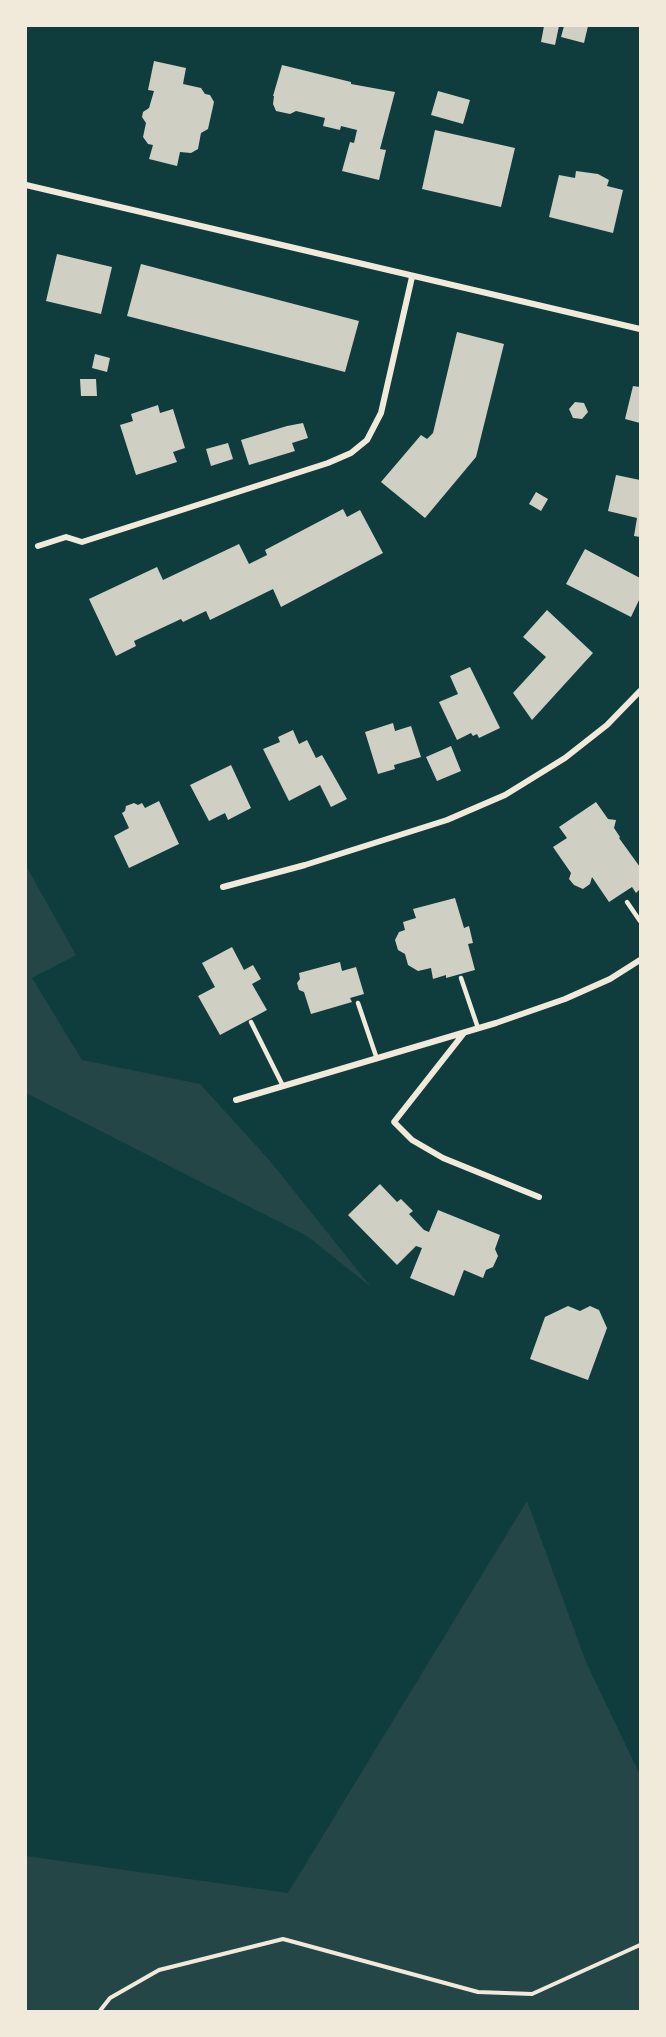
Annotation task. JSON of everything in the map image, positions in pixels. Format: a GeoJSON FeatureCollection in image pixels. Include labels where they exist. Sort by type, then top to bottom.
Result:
{"type":"FeatureCollection","features":[{"type":"Feature","properties":{"kind":"street"},"geometry":{"type":"LineString","coordinates":[[26,185],[640,329]]}},
{"type":"Feature","properties":{"kind":"street"},"geometry":{"type":"LineString","coordinates":[[38,546],[66,537],[82,542],[328,463],[351,453],[367,440],[381,413],[412,277]]}},
{"type":"Feature","properties":{"kind":"street"},"geometry":{"type":"LineString","coordinates":[[223,887],[305,865],[436,823],[506,795],[573,751],[607,725],[640,691]]}},
{"type":"Feature","properties":{"kind":"street"},"geometry":{"type":"LineString","coordinates":[[236,1100],[465,1032],[565,999],[610,979],[640,960]]}},
{"type":"Feature","properties":{"kind":"street"},"geometry":{"type":"LineString","coordinates":[[465,1032],[394,1122],[412,1140],[443,1158],[539,1197]]}},
{"type":"Feature","properties":{"kind":"lane"},"geometry":{"type":"LineString","coordinates":[[627,902],[640,921]]}},
{"type":"Feature","properties":{"kind":"lane"},"geometry":{"type":"LineString","coordinates":[[461,978],[478,1028]]}},
{"type":"Feature","properties":{"kind":"lane"},"geometry":{"type":"LineString","coordinates":[[358,1003],[377,1059]]}},
{"type":"Feature","properties":{"kind":"lane"},"geometry":{"type":"LineString","coordinates":[[251,1022],[284,1087]]}},
{"type":"Feature","properties":{"kind":"path"},"geometry":{"type":"LineString","coordinates":[[99,2012],[110,1998],[159,1970],[283,1939],[478,1992],[532,1994],[640,1945]]}},
{"type":"Feature","properties":{"kind":"shaded area"},"geometry":{"type":"Polygon","coordinates":[[[26,866],[76,955],[32,978],[82,1060],[200,1084],[270,1161],[371,1287],[307,1236],[26,1093],[26,866]]]}},
{"type":"Feature","properties":{"kind":"shaded area"},"geometry":{"type":"Polygon","coordinates":[[[527,1501],[586,1662],[640,1775],[640,2011],[26,2012],[26,1856],[288,1893],[527,1501]]]}},
{"type":"Feature","properties":{"kind":"building"},"geometry":{"type":"Polygon","coordinates":[[[544,26],[559,26],[555,45],[541,42],[544,26]]]}},
{"type":"Feature","properties":{"kind":"building"},"geometry":{"type":"Polygon","coordinates":[[[564,26],[588,26],[584,43],[561,37],[564,26]]]}},
{"type":"Feature","properties":{"kind":"building"},"geometry":{"type":"Polygon","coordinates":[[[154,61],[186,68],[183,84],[201,88],[205,94],[210,95],[214,102],[208,129],[201,133],[198,149],[191,153],[180,152],[177,166],[149,159],[153,145],[148,144],[143,137],[146,123],[142,117],[143,112],[149,108],[154,91],[148,90],[154,61]]]}},
{"type":"Feature","properties":{"kind":"building"},"geometry":{"type":"Polygon","coordinates":[[[282,65],[351,82],[351,84],[395,92],[380,149],[386,150],[379,180],[342,171],[350,142],[354,143],[357,130],[341,126],[340,130],[323,126],[325,118],[296,111],[290,114],[276,111],[273,96],[282,65]]]}},
{"type":"Feature","properties":{"kind":"building"},"geometry":{"type":"Polygon","coordinates":[[[438,91],[470,100],[463,124],[431,115],[438,91]]]}},
{"type":"Feature","properties":{"kind":"building"},"geometry":{"type":"Polygon","coordinates":[[[435,130],[515,148],[501,207],[422,189],[435,130]]]}},
{"type":"Feature","properties":{"kind":"building"},"geometry":{"type":"Polygon","coordinates":[[[576,171],[598,174],[609,180],[607,186],[623,190],[613,233],[549,217],[559,175],[575,178],[576,171]]]}},
{"type":"Feature","properties":{"kind":"building"},"geometry":{"type":"Polygon","coordinates":[[[57,254],[112,267],[101,314],[46,301],[57,254]]]}},
{"type":"Feature","properties":{"kind":"building"},"geometry":{"type":"Polygon","coordinates":[[[141,264],[359,321],[345,372],[127,316],[141,264]]]}},
{"type":"Feature","properties":{"kind":"building"},"geometry":{"type":"Polygon","coordinates":[[[457,332],[504,344],[476,457],[425,518],[381,482],[421,435],[427,439],[433,433],[457,332]]]}},
{"type":"Feature","properties":{"kind":"building"},"geometry":{"type":"Polygon","coordinates":[[[95,354],[110,358],[107,372],[92,368],[95,354]]]}},
{"type":"Feature","properties":{"kind":"building"},"geometry":{"type":"Polygon","coordinates":[[[80,379],[96,379],[97,396],[81,396],[80,379]]]}},
{"type":"Feature","properties":{"kind":"building"},"geometry":{"type":"Polygon","coordinates":[[[633,386],[640,387],[640,423],[625,419],[633,386]]]}},
{"type":"Feature","properties":{"kind":"building"},"geometry":{"type":"Polygon","coordinates":[[[575,402],[584,403],[588,412],[582,419],[573,418],[569,409],[575,402]]]}},
{"type":"Feature","properties":{"kind":"building"},"geometry":{"type":"Polygon","coordinates":[[[158,405],[160,413],[173,409],[185,448],[173,452],[177,462],[136,475],[120,425],[133,421],[131,414],[158,405]]]}},
{"type":"Feature","properties":{"kind":"building"},"geometry":{"type":"Polygon","coordinates":[[[303,423],[308,438],[292,443],[295,451],[249,465],[241,440],[303,423]]]}},
{"type":"Feature","properties":{"kind":"building"},"geometry":{"type":"Polygon","coordinates":[[[228,443],[233,459],[211,466],[206,449],[228,443]]]}},
{"type":"Feature","properties":{"kind":"building"},"geometry":{"type":"Polygon","coordinates":[[[616,475],[640,480],[640,537],[634,536],[637,518],[608,511],[616,475]]]}},
{"type":"Feature","properties":{"kind":"building"},"geometry":{"type":"Polygon","coordinates":[[[536,492],[548,499],[541,511],[529,504],[536,492]]]}},
{"type":"Feature","properties":{"kind":"building"},"geometry":{"type":"Polygon","coordinates":[[[343,509],[347,517],[360,510],[383,553],[281,607],[273,589],[210,620],[206,611],[183,622],[181,619],[134,641],[136,646],[116,656],[89,599],[157,567],[163,580],[239,544],[249,564],[267,555],[265,550],[343,509]]]}},
{"type":"Feature","properties":{"kind":"building"},"geometry":{"type":"Polygon","coordinates":[[[585,549],[640,578],[640,598],[631,617],[566,584],[585,549]]]}},
{"type":"Feature","properties":{"kind":"building"},"geometry":{"type":"Polygon","coordinates":[[[547,610],[593,653],[532,720],[513,693],[546,657],[523,637],[547,610]]]}},
{"type":"Feature","properties":{"kind":"building"},"geometry":{"type":"Polygon","coordinates":[[[470,667],[500,728],[479,738],[477,734],[473,736],[471,733],[457,740],[439,702],[458,694],[450,676],[470,667]]]}},
{"type":"Feature","properties":{"kind":"building"},"geometry":{"type":"Polygon","coordinates":[[[393,723],[395,731],[411,726],[421,757],[394,765],[395,769],[378,774],[365,732],[393,723]]]}},
{"type":"Feature","properties":{"kind":"building"},"geometry":{"type":"Polygon","coordinates":[[[293,730],[299,744],[307,740],[316,758],[322,755],[347,799],[331,807],[320,785],[289,801],[263,749],[280,742],[278,737],[293,730]]]}},
{"type":"Feature","properties":{"kind":"building"},"geometry":{"type":"Polygon","coordinates":[[[451,746],[461,771],[437,781],[426,757],[451,746]]]}},
{"type":"Feature","properties":{"kind":"building"},"geometry":{"type":"Polygon","coordinates":[[[231,765],[251,808],[228,820],[225,813],[209,821],[190,785],[231,765]]]}},
{"type":"Feature","properties":{"kind":"building"},"geometry":{"type":"Polygon","coordinates":[[[159,801],[179,844],[129,868],[114,836],[129,828],[122,813],[126,806],[134,803],[138,805],[142,803],[145,808],[159,801]]]}},
{"type":"Feature","properties":{"kind":"building"},"geometry":{"type":"Polygon","coordinates":[[[596,802],[608,819],[616,820],[614,828],[619,838],[640,867],[640,889],[636,893],[632,887],[609,902],[592,877],[590,884],[583,889],[574,885],[569,879],[571,873],[553,847],[567,838],[559,827],[596,802]]]}},
{"type":"Feature","properties":{"kind":"building"},"geometry":{"type":"Polygon","coordinates":[[[455,898],[464,928],[469,926],[473,943],[468,944],[475,970],[433,979],[431,968],[418,971],[408,965],[405,954],[398,950],[395,940],[399,932],[405,930],[403,922],[416,918],[413,909],[455,898]]]}},
{"type":"Feature","properties":{"kind":"building"},"geometry":{"type":"Polygon","coordinates":[[[232,947],[244,970],[253,965],[261,979],[252,984],[267,1010],[220,1035],[198,996],[215,987],[202,963],[232,947]]]}},
{"type":"Feature","properties":{"kind":"building"},"geometry":{"type":"Polygon","coordinates":[[[340,962],[342,971],[356,967],[364,994],[350,998],[352,1002],[311,1014],[304,992],[299,990],[297,983],[300,979],[299,973],[340,962]]]}},
{"type":"Feature","properties":{"kind":"building"},"geometry":{"type":"Polygon","coordinates":[[[380,1184],[397,1202],[401,1199],[413,1211],[409,1214],[424,1230],[429,1232],[438,1210],[500,1235],[495,1249],[498,1256],[493,1267],[486,1270],[483,1278],[464,1270],[454,1296],[410,1278],[422,1248],[416,1246],[397,1265],[348,1215],[380,1184]]]}},
{"type":"Feature","properties":{"kind":"building"},"geometry":{"type":"Polygon","coordinates":[[[568,1306],[580,1311],[590,1306],[599,1310],[607,1328],[588,1380],[530,1359],[545,1317],[568,1306]]]}}]}
